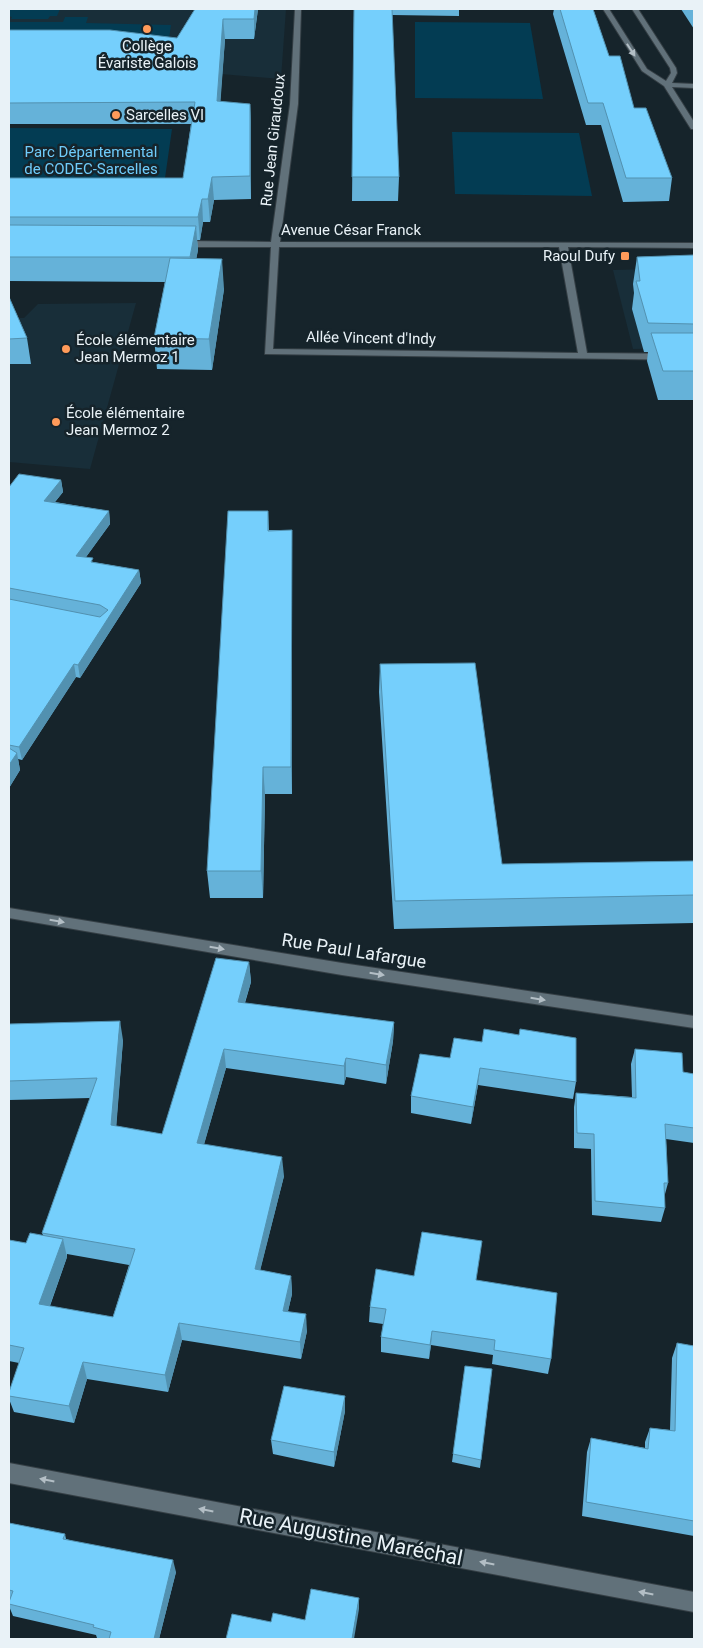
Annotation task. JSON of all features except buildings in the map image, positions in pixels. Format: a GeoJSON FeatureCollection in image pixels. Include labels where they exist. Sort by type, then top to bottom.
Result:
{"type":"FeatureCollection","features":[{"type":"Feature","properties":{"kind":"street","name":"Rue Jean Giraudoux"},"geometry":{"type":"LineString","coordinates":[[275,244],[294,104],[298,9]]}},
{"type":"Feature","properties":{"kind":"street"},"geometry":{"type":"LineString","coordinates":[[606,9],[644,70],[667,85],[694,127]]}},
{"type":"Feature","properties":{"kind":"street"},"geometry":{"type":"LineString","coordinates":[[634,9],[673,68],[674,73],[667,85]]}},
{"type":"Feature","properties":{"kind":"street"},"geometry":{"type":"LineString","coordinates":[[667,85],[694,86]]}},
{"type":"Feature","properties":{"kind":"street","name":"Avenue César Franck"},"geometry":{"type":"LineString","coordinates":[[174,244],[694,245]]}},
{"type":"Feature","properties":{"kind":"street","name":"Allée Vincent d'Indy"},"geometry":{"type":"LineString","coordinates":[[275,244],[268,352],[694,357]]}},
{"type":"Feature","properties":{"kind":"street"},"geometry":{"type":"LineString","coordinates":[[563,244],[583,356]]}},
{"type":"Feature","properties":{"kind":"street","name":"Rue Paul Lafargue"},"geometry":{"type":"LineString","coordinates":[[9,912],[342,969],[694,1022]]}},
{"type":"Feature","properties":{"kind":"street","name":"Rue Augustine Maréchal"},"geometry":{"type":"LineString","coordinates":[[9,1473],[694,1602]]}},
{"type":"Feature","properties":{"kind":"shaded area","name":"Collège Évariste Galois"},"geometry":{"type":"Polygon","coordinates":[[[9,9],[286,9],[281,79],[174,70],[9,72],[9,9]]]}},
{"type":"Feature","properties":{"kind":"shaded area"},"geometry":{"type":"Polygon","coordinates":[[[694,268],[694,348],[633,349],[613,270],[694,268]]]}},
{"type":"Feature","properties":{"kind":"shaded area"},"geometry":{"type":"Polygon","coordinates":[[[136,303],[90,469],[9,462],[9,314],[12,318],[24,318],[38,304],[136,303]]]}},
{"type":"Feature","properties":{"kind":"green space"},"geometry":{"type":"Polygon","coordinates":[[[9,9],[60,9],[57,16],[50,16],[48,19],[11,19],[9,9]]]}},
{"type":"Feature","properties":{"kind":"green space"},"geometry":{"type":"Polygon","coordinates":[[[65,17],[88,17],[86,23],[171,25],[169,39],[9,39],[9,22],[63,22],[65,17]]]}},
{"type":"Feature","properties":{"kind":"green space"},"geometry":{"type":"Polygon","coordinates":[[[415,22],[530,23],[543,99],[415,98],[415,22]]]}},
{"type":"Feature","properties":{"kind":"green space","name":"Parc Départemental de CODEC-Sarcelles"},"geometry":{"type":"Polygon","coordinates":[[[9,128],[172,129],[163,192],[9,191],[9,128]]]}},
{"type":"Feature","properties":{"kind":"green space"},"geometry":{"type":"Polygon","coordinates":[[[452,132],[579,133],[592,196],[455,194],[452,132]]]}},
{"type":"Feature","properties":{"kind":"place","name":"Collège Évariste Galois"},"geometry":{"type":"Point","coordinates":[147,29]}},
{"type":"Feature","properties":{"kind":"place","name":"Sarcelles VI"},"geometry":{"type":"Point","coordinates":[116,115]}},
{"type":"Feature","properties":{"kind":"place","name":"Raoul Dufy"},"geometry":{"type":"Point","coordinates":[625,256]}},
{"type":"Feature","properties":{"kind":"place","name":"École élémentaire Jean Mermoz 1"},"geometry":{"type":"Point","coordinates":[66,349]}},
{"type":"Feature","properties":{"kind":"place","name":"École élémentaire Jean Mermoz 2"},"geometry":{"type":"Point","coordinates":[56,422]}}]}
